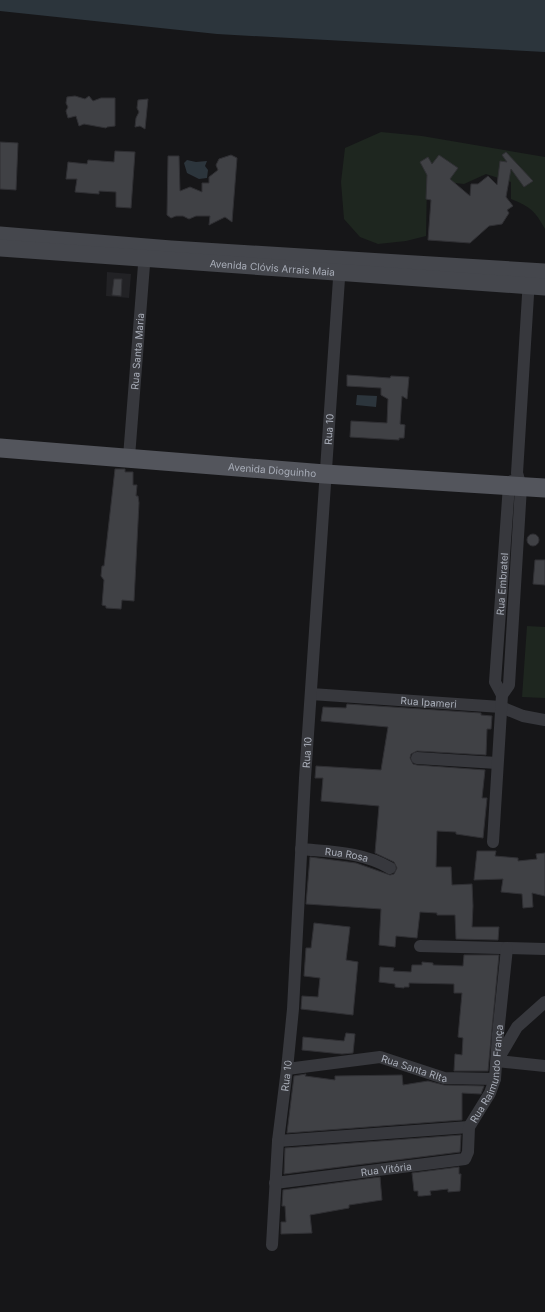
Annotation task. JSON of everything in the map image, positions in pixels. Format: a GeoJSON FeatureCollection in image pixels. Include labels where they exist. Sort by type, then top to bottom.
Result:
{"type":"FeatureCollection","features":[{"type":"Feature","properties":{"kind":"main road","name":"Avenida Clóvis Arrais Maia"},"geometry":{"type":"LineString","coordinates":[[0,235],[145,253]]}},
{"type":"Feature","properties":{"kind":"main road","name":"Avenida Clóvis Arrais Maia"},"geometry":{"type":"LineString","coordinates":[[0,248],[145,253],[534,277],[545,287]]}},
{"type":"Feature","properties":{"kind":"main road","name":"Avenida Dioguinho"},"geometry":{"type":"LineString","coordinates":[[0,435],[130,451],[325,468],[516,482],[545,488]]}},
{"type":"Feature","properties":{"kind":"main road","name":"Avenida Dioguinho"},"geometry":{"type":"LineString","coordinates":[[0,448],[130,451]]}},
{"type":"Feature","properties":{"kind":"main road","name":"Avenida Dioguinho"},"geometry":{"type":"LineString","coordinates":[[516,482],[545,475]]}},
{"type":"Feature","properties":{"kind":"street","name":"Rua Santa Maria"},"geometry":{"type":"LineString","coordinates":[[130,451],[145,253]]}},
{"type":"Feature","properties":{"kind":"street","name":"Rua 10"},"geometry":{"type":"LineString","coordinates":[[272,1245],[278,1141],[293,1009],[301,849],[325,468],[340,266]]}},
{"type":"Feature","properties":{"kind":"street","name":"Rua Embratel"},"geometry":{"type":"LineString","coordinates":[[493,842],[502,701],[509,685],[516,482],[534,277]]}},
{"type":"Feature","properties":{"kind":"street","name":"Rua Ipameri"},"geometry":{"type":"LineString","coordinates":[[311,694],[502,701],[523,716],[545,720]]}},
{"type":"Feature","properties":{"kind":"street"},"geometry":{"type":"LineString","coordinates":[[417,758],[497,763]]}},
{"type":"Feature","properties":{"kind":"street","name":"Rua Rosa"},"geometry":{"type":"LineString","coordinates":[[301,849],[362,856],[373,859],[390,868]]}},
{"type":"Feature","properties":{"kind":"street"},"geometry":{"type":"LineString","coordinates":[[420,946],[545,949]]}},
{"type":"Feature","properties":{"kind":"street","name":"Rua Raimundo França"},"geometry":{"type":"LineString","coordinates":[[278,1141],[469,1127],[490,1093],[495,1078],[507,948]]}},
{"type":"Feature","properties":{"kind":"street"},"geometry":{"type":"LineString","coordinates":[[545,1002],[517,1027],[497,1061],[545,1066]]}},
{"type":"Feature","properties":{"kind":"street","name":"Rua Santa RIta"},"geometry":{"type":"LineString","coordinates":[[287,1069],[380,1058],[444,1078],[495,1078]]}},
{"type":"Feature","properties":{"kind":"street","name":"Rua Vitória"},"geometry":{"type":"LineString","coordinates":[[275,1183],[463,1160],[467,1157],[468,1152],[469,1127]]}},
{"type":"Feature","properties":{"kind":"shaded area"},"geometry":{"type":"Polygon","coordinates":[[[0,0],[545,0],[545,52],[217,34],[0,11],[0,0]]]}},
{"type":"Feature","properties":{"kind":"shaded area"},"geometry":{"type":"Polygon","coordinates":[[[381,132],[422,136],[545,157],[545,229],[532,210],[511,199],[511,182],[486,174],[464,184],[427,180],[426,236],[406,241],[378,244],[360,237],[344,219],[341,182],[345,148],[381,132]]]}},
{"type":"Feature","properties":{"kind":"shaded area"},"geometry":{"type":"Polygon","coordinates":[[[187,160],[196,162],[207,161],[205,166],[208,170],[207,178],[199,179],[187,173],[184,163],[187,160]]]}},
{"type":"Feature","properties":{"kind":"shaded area"},"geometry":{"type":"Polygon","coordinates":[[[107,272],[131,274],[129,298],[106,296],[107,272]]]}},
{"type":"Feature","properties":{"kind":"shaded area"},"geometry":{"type":"Polygon","coordinates":[[[357,395],[377,396],[376,407],[356,405],[357,395]]]}},
{"type":"Feature","properties":{"kind":"shaded area"},"geometry":{"type":"Polygon","coordinates":[[[527,626],[545,627],[545,698],[522,697],[527,626]]]}},
{"type":"Feature","properties":{"kind":"building"},"geometry":{"type":"Polygon","coordinates":[[[75,96],[85,99],[89,96],[93,101],[101,98],[115,98],[115,126],[106,128],[84,124],[79,126],[76,116],[68,118],[66,111],[68,107],[66,103],[67,97],[75,96]]]}},
{"type":"Feature","properties":{"kind":"building"},"geometry":{"type":"Polygon","coordinates":[[[148,99],[145,129],[140,126],[135,127],[136,118],[139,112],[137,108],[138,100],[148,99]]]}},
{"type":"Feature","properties":{"kind":"building"},"geometry":{"type":"Polygon","coordinates":[[[0,142],[18,143],[16,190],[0,189],[0,142]]]}},
{"type":"Feature","properties":{"kind":"building"},"geometry":{"type":"Polygon","coordinates":[[[115,151],[135,152],[131,208],[116,207],[116,192],[99,191],[99,194],[75,192],[77,179],[66,179],[68,162],[87,164],[88,160],[114,162],[115,151]]]}},
{"type":"Feature","properties":{"kind":"building"},"geometry":{"type":"Polygon","coordinates":[[[506,152],[533,181],[524,187],[511,169],[506,197],[513,206],[507,210],[509,213],[502,224],[489,226],[470,243],[428,240],[431,200],[426,199],[427,175],[420,162],[428,157],[432,164],[439,155],[458,168],[450,179],[470,196],[471,184],[478,184],[488,176],[497,185],[500,161],[507,162],[502,155],[506,152]]]}},
{"type":"Feature","properties":{"kind":"building"},"geometry":{"type":"Polygon","coordinates":[[[231,155],[237,158],[232,222],[225,217],[209,225],[210,216],[196,216],[189,219],[183,216],[171,218],[167,215],[168,156],[179,156],[180,191],[190,187],[202,192],[202,183],[209,183],[209,177],[218,170],[216,165],[219,159],[231,155]]]}},
{"type":"Feature","properties":{"kind":"building"},"geometry":{"type":"Polygon","coordinates":[[[114,279],[122,279],[121,296],[112,295],[114,279]]]}},
{"type":"Feature","properties":{"kind":"building"},"geometry":{"type":"Polygon","coordinates":[[[347,375],[390,378],[391,376],[409,377],[407,399],[402,396],[400,424],[405,425],[404,438],[399,438],[399,440],[350,437],[351,421],[387,423],[388,399],[381,395],[381,388],[347,386],[347,375]]]}},
{"type":"Feature","properties":{"kind":"building"},"geometry":{"type":"Polygon","coordinates":[[[115,469],[125,469],[125,472],[133,472],[133,485],[137,485],[136,496],[138,496],[139,503],[134,601],[122,600],[121,609],[106,608],[106,606],[102,605],[104,580],[101,576],[102,566],[104,566],[115,469]]]}},
{"type":"Feature","properties":{"kind":"building"},"geometry":{"type":"Polygon","coordinates":[[[531,534],[535,534],[539,540],[535,546],[531,546],[527,542],[527,538],[531,534]]]}},
{"type":"Feature","properties":{"kind":"building"},"geometry":{"type":"Polygon","coordinates":[[[535,560],[545,560],[545,585],[533,584],[535,560]]]}},
{"type":"Feature","properties":{"kind":"building"},"geometry":{"type":"Polygon","coordinates":[[[347,704],[481,713],[481,715],[492,716],[491,729],[487,729],[486,755],[417,751],[411,754],[410,758],[413,764],[417,765],[485,770],[482,798],[487,798],[483,838],[456,834],[456,832],[437,831],[436,867],[451,867],[452,885],[472,884],[472,927],[499,927],[498,940],[456,939],[455,915],[437,915],[437,913],[420,912],[417,938],[396,936],[395,947],[379,945],[381,909],[306,904],[310,857],[356,863],[390,875],[394,874],[397,868],[394,862],[375,853],[379,806],[321,801],[323,778],[315,778],[316,766],[381,770],[388,727],[321,721],[323,707],[346,708],[347,704]]]}},
{"type":"Feature","properties":{"kind":"building"},"geometry":{"type":"Polygon","coordinates":[[[477,851],[496,851],[495,856],[518,858],[518,861],[537,859],[536,854],[545,853],[545,896],[532,893],[533,907],[523,908],[522,894],[501,892],[503,879],[474,880],[477,851]]]}},
{"type":"Feature","properties":{"kind":"building"},"geometry":{"type":"Polygon","coordinates":[[[314,923],[350,927],[346,960],[358,962],[353,1015],[301,1009],[302,996],[318,997],[320,978],[304,976],[306,948],[311,948],[314,923]]]}},
{"type":"Feature","properties":{"kind":"building"},"geometry":{"type":"Polygon","coordinates":[[[464,955],[499,955],[488,1071],[454,1071],[455,1054],[462,1055],[463,1038],[458,1037],[462,993],[454,993],[454,984],[409,983],[409,987],[404,988],[395,987],[395,984],[379,982],[380,967],[394,968],[393,971],[411,972],[412,965],[422,965],[422,962],[433,963],[433,965],[463,966],[464,955]]]}},
{"type":"Feature","properties":{"kind":"building"},"geometry":{"type":"Polygon","coordinates":[[[346,1033],[355,1034],[353,1053],[342,1054],[302,1050],[303,1037],[344,1041],[346,1033]]]}},
{"type":"Feature","properties":{"kind":"building"},"geometry":{"type":"Polygon","coordinates":[[[306,1074],[305,1076],[335,1080],[335,1076],[402,1075],[403,1085],[428,1081],[444,1085],[484,1086],[481,1094],[462,1093],[462,1120],[287,1133],[294,1076],[306,1074]]]}},
{"type":"Feature","properties":{"kind":"building"},"geometry":{"type":"Polygon","coordinates":[[[461,1135],[460,1152],[284,1174],[285,1148],[461,1135]]]}},
{"type":"Feature","properties":{"kind":"building"},"geometry":{"type":"Polygon","coordinates":[[[459,1167],[459,1174],[461,1174],[460,1191],[448,1192],[448,1189],[430,1191],[431,1195],[418,1196],[418,1191],[414,1191],[412,1173],[459,1167]]]}},
{"type":"Feature","properties":{"kind":"building"},"geometry":{"type":"Polygon","coordinates":[[[380,1177],[382,1200],[349,1205],[349,1208],[310,1215],[312,1233],[281,1234],[281,1222],[286,1222],[285,1206],[282,1206],[283,1190],[380,1177]]]}}]}
